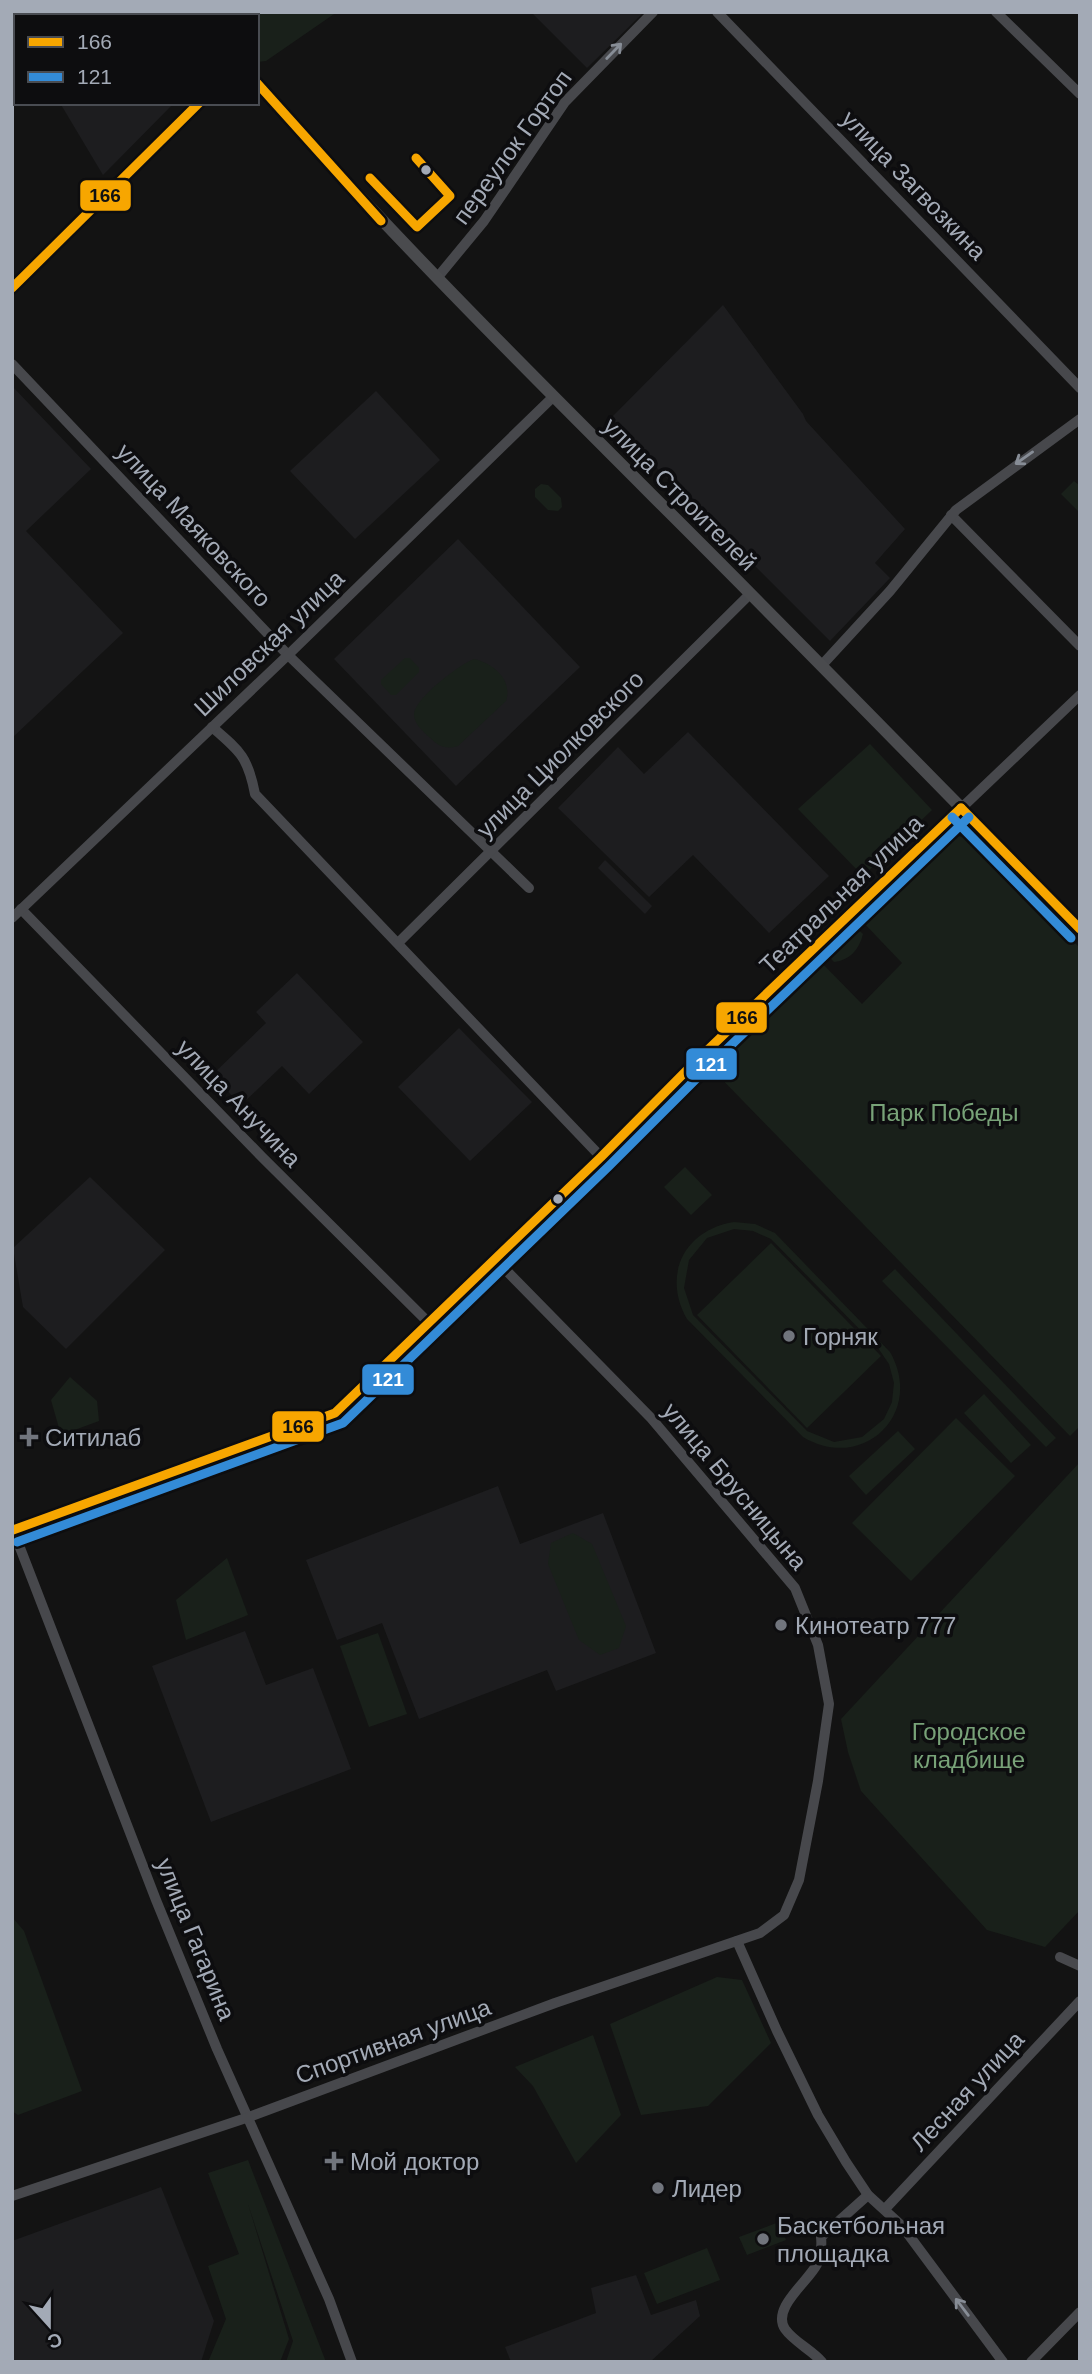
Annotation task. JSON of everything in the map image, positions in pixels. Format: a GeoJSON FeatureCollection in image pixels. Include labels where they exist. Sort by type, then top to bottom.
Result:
{"type":"FeatureCollection","features":[{"type":"Feature","properties":{"kind":"main road","name":"улица Строителей"},"geometry":{"type":"LineString","coordinates":[[259,85],[336,173],[437,278],[1080,929]]}},
{"type":"Feature","properties":{"kind":"street","name":"переулок Гортоп"},"geometry":{"type":"LineString","coordinates":[[437,278],[484,221],[565,102],[653,12]]}},
{"type":"Feature","properties":{"kind":"street","name":"улица Загвозкина"},"geometry":{"type":"LineString","coordinates":[[717,12],[1080,388]]}},
{"type":"Feature","properties":{"kind":"street"},"geometry":{"type":"LineString","coordinates":[[996,12],[1080,94]]}},
{"type":"Feature","properties":{"kind":"street"},"geometry":{"type":"LineString","coordinates":[[12,288],[197,105]]}},
{"type":"Feature","properties":{"kind":"street","name":"улица Маяковского"},"geometry":{"type":"LineString","coordinates":[[12,363],[288,655],[529,888]]}},
{"type":"Feature","properties":{"kind":"street","name":"Шиловская улица"},"geometry":{"type":"LineString","coordinates":[[12,918],[553,397]]}},
{"type":"Feature","properties":{"kind":"street"},"geometry":{"type":"LineString","coordinates":[[822,665],[890,591],[951,515],[1016,463],[1080,419]]}},
{"type":"Feature","properties":{"kind":"street"},"geometry":{"type":"LineString","coordinates":[[951,515],[1080,646]]}},
{"type":"Feature","properties":{"kind":"street","name":"улица Циолковского"},"geometry":{"type":"LineString","coordinates":[[398,943],[750,594]]}},
{"type":"Feature","properties":{"kind":"street","name":"Театральная улица"},"geometry":{"type":"LineString","coordinates":[[13,1529],[335,1412],[601,1157],[695,1062],[1080,695]]}},
{"type":"Feature","properties":{"kind":"street"},"geometry":{"type":"LineString","coordinates":[[212,727],[242,754],[251,772],[255,794],[601,1157]]}},
{"type":"Feature","properties":{"kind":"street","name":"улица Анучина"},"geometry":{"type":"LineString","coordinates":[[21,909],[262,1157],[429,1323]]}},
{"type":"Feature","properties":{"kind":"street","name":"улица Брусницына"},"geometry":{"type":"LineString","coordinates":[[495,1259],[651,1418],[795,1588],[817,1645],[829,1704],[818,1782],[799,1880],[784,1915]]}},
{"type":"Feature","properties":{"kind":"street","name":"улица Гагарина"},"geometry":{"type":"LineString","coordinates":[[13,1529],[156,1900],[217,2049],[329,2300],[352,2362]]}},
{"type":"Feature","properties":{"kind":"street","name":"Спортивная улица"},"geometry":{"type":"LineString","coordinates":[[12,2196],[249,2117],[537,2010],[760,1933],[784,1915]]}},
{"type":"Feature","properties":{"kind":"street"},"geometry":{"type":"LineString","coordinates":[[737,1941],[818,2115],[869,2195],[902,2227],[1003,2362]]}},
{"type":"Feature","properties":{"kind":"street"},"geometry":{"type":"LineString","coordinates":[[1060,1957],[1080,1966]]}},
{"type":"Feature","properties":{"kind":"street","name":"Лесная улица"},"geometry":{"type":"LineString","coordinates":[[884,2209],[1080,2001]]}},
{"type":"Feature","properties":{"kind":"street"},"geometry":{"type":"LineString","coordinates":[[822,2362],[784,2328],[784,2308],[817,2265],[822,2251],[821,2237],[869,2195]]}},
{"type":"Feature","properties":{"kind":"street"},"geometry":{"type":"LineString","coordinates":[[1031,2362],[1080,2312]]}},
{"type":"Feature","properties":{"kind":"shaded area"},"geometry":{"type":"Polygon","coordinates":[[[531,12],[644,12],[587,68],[531,12]]]}},
{"type":"Feature","properties":{"kind":"shaded area"},"geometry":{"type":"Polygon","coordinates":[[[61,105],[172,105],[103,175],[61,105]]]}},
{"type":"Feature","properties":{"kind":"shaded area"},"geometry":{"type":"Polygon","coordinates":[[[723,305],[806,421],[905,529],[875,563],[890,578],[830,641],[609,420],[723,305]]]}},
{"type":"Feature","properties":{"kind":"shaded area"},"geometry":{"type":"Polygon","coordinates":[[[12,386],[91,469],[26,531],[123,633],[12,738],[12,386]]]}},
{"type":"Feature","properties":{"kind":"shaded area"},"geometry":{"type":"Polygon","coordinates":[[[376,391],[440,460],[355,539],[290,471],[376,391]]]}},
{"type":"Feature","properties":{"kind":"shaded area"},"geometry":{"type":"Polygon","coordinates":[[[458,539],[580,667],[456,786],[334,659],[458,539]]]}},
{"type":"Feature","properties":{"kind":"shaded area"},"geometry":{"type":"Polygon","coordinates":[[[688,732],[829,876],[769,933],[693,855],[649,897],[558,808],[618,747],[644,774],[688,732]]]}},
{"type":"Feature","properties":{"kind":"shaded area"},"geometry":{"type":"Polygon","coordinates":[[[605,860],[652,906],[645,914],[598,868],[605,860]]]}},
{"type":"Feature","properties":{"kind":"shaded area"},"geometry":{"type":"Polygon","coordinates":[[[297,973],[363,1042],[309,1094],[282,1066],[241,1105],[212,1075],[266,1023],[256,1012],[297,973]]]}},
{"type":"Feature","properties":{"kind":"shaded area"},"geometry":{"type":"Polygon","coordinates":[[[459,1028],[532,1102],[470,1161],[398,1087],[459,1028]]]}},
{"type":"Feature","properties":{"kind":"shaded area"},"geometry":{"type":"Polygon","coordinates":[[[90,1177],[165,1250],[66,1349],[23,1307],[13,1248],[90,1177]]]}},
{"type":"Feature","properties":{"kind":"shaded area"},"geometry":{"type":"Polygon","coordinates":[[[498,1486],[520,1544],[603,1513],[656,1653],[556,1691],[547,1670],[419,1719],[382,1623],[337,1640],[306,1560],[498,1486]]]}},
{"type":"Feature","properties":{"kind":"shaded area"},"geometry":{"type":"Polygon","coordinates":[[[245,1631],[266,1685],[313,1668],[351,1769],[211,1822],[152,1666],[245,1631]]]}},
{"type":"Feature","properties":{"kind":"shaded area"},"geometry":{"type":"Polygon","coordinates":[[[161,2187],[214,2321],[201,2362],[12,2362],[12,2241],[161,2187]]]}},
{"type":"Feature","properties":{"kind":"shaded area"},"geometry":{"type":"Polygon","coordinates":[[[636,2275],[651,2315],[696,2300],[700,2316],[650,2362],[511,2362],[505,2347],[596,2313],[591,2288],[636,2275]]]}},
{"type":"Feature","properties":{"kind":"green space"},"geometry":{"type":"Polygon","coordinates":[[[224,12],[337,12],[266,61],[259,62],[259,14],[224,12]]]}},
{"type":"Feature","properties":{"kind":"green space"},"geometry":{"type":"Polygon","coordinates":[[[1074,481],[1080,486],[1080,513],[1061,494],[1074,481]]]}},
{"type":"Feature","properties":{"kind":"green space"},"geometry":{"type":"Polygon","coordinates":[[[541,484],[548,485],[561,498],[562,507],[558,511],[548,510],[535,497],[535,489],[541,484]]]}},
{"type":"Feature","properties":{"kind":"green space"},"geometry":{"type":"Polygon","coordinates":[[[405,658],[410,658],[419,668],[419,672],[396,695],[391,695],[381,684],[381,680],[405,658]]]}},
{"type":"Feature","properties":{"kind":"green space"},"geometry":{"type":"Polygon","coordinates":[[[474,659],[488,664],[500,674],[507,686],[506,701],[458,746],[442,746],[417,724],[414,718],[416,707],[439,682],[474,659]]]}},
{"type":"Feature","properties":{"kind":"green space"},"geometry":{"type":"Polygon","coordinates":[[[870,744],[932,810],[863,876],[798,809],[870,744]]]}},
{"type":"Feature","properties":{"kind":"green space","name":"Парк Победы"},"geometry":{"type":"Polygon","coordinates":[[[953,834],[973,841],[1080,948],[1080,1426],[1070,1436],[706,1063],[817,958],[862,1004],[902,963],[859,918],[953,834]]]}},
{"type":"Feature","properties":{"kind":"green space"},"geometry":{"type":"Polygon","coordinates":[[[853,925],[863,934],[859,945],[849,956],[834,962],[825,952],[853,925]]]}},
{"type":"Feature","properties":{"kind":"green space"},"geometry":{"type":"Polygon","coordinates":[[[685,1167],[712,1195],[691,1215],[664,1187],[685,1167]]]}},
{"type":"Feature","properties":{"kind":"green space"},"geometry":{"type":"Polygon","coordinates":[[[734,1222],[755,1224],[775,1233],[890,1352],[899,1375],[900,1396],[894,1415],[882,1431],[866,1442],[847,1447],[825,1446],[803,1437],[687,1319],[677,1286],[682,1257],[702,1234],[734,1222]],[[734,1229],[707,1238],[689,1260],[684,1288],[693,1315],[807,1431],[834,1442],[862,1437],[884,1419],[892,1402],[894,1383],[889,1364],[878,1348],[771,1239],[753,1231],[734,1229]]]}},
{"type":"Feature","properties":{"kind":"green space","name":"Горняк"},"geometry":{"type":"Polygon","coordinates":[[[771,1243],[881,1356],[807,1428],[697,1315],[771,1243]]]}},
{"type":"Feature","properties":{"kind":"green space"},"geometry":{"type":"Polygon","coordinates":[[[895,1269],[1056,1438],[1046,1447],[882,1281],[895,1269]]]}},
{"type":"Feature","properties":{"kind":"green space"},"geometry":{"type":"Polygon","coordinates":[[[70,1377],[97,1401],[99,1421],[61,1435],[51,1400],[70,1377]]]}},
{"type":"Feature","properties":{"kind":"green space"},"geometry":{"type":"Polygon","coordinates":[[[984,1394],[1031,1445],[1011,1463],[964,1413],[984,1394]]]}},
{"type":"Feature","properties":{"kind":"green space"},"geometry":{"type":"Polygon","coordinates":[[[956,1418],[1015,1476],[911,1581],[852,1523],[956,1418]]]}},
{"type":"Feature","properties":{"kind":"green space"},"geometry":{"type":"Polygon","coordinates":[[[898,1431],[915,1449],[866,1495],[849,1476],[898,1431]]]}},
{"type":"Feature","properties":{"kind":"green space","name":"Городское кладбище"},"geometry":{"type":"Polygon","coordinates":[[[1080,1462],[1080,1910],[1045,1947],[987,1930],[861,1791],[841,1719],[1080,1462]]]}},
{"type":"Feature","properties":{"kind":"green space"},"geometry":{"type":"Polygon","coordinates":[[[573,1533],[592,1544],[626,1626],[619,1648],[600,1655],[579,1640],[548,1564],[551,1543],[573,1533]]]}},
{"type":"Feature","properties":{"kind":"green space"},"geometry":{"type":"Polygon","coordinates":[[[227,1558],[248,1615],[186,1640],[176,1600],[227,1558]]]}},
{"type":"Feature","properties":{"kind":"green space"},"geometry":{"type":"Polygon","coordinates":[[[378,1633],[407,1714],[369,1727],[340,1646],[378,1633]]]}},
{"type":"Feature","properties":{"kind":"green space"},"geometry":{"type":"Polygon","coordinates":[[[12,1917],[24,1931],[82,2091],[18,2115],[12,2111],[12,1917]]]}},
{"type":"Feature","properties":{"kind":"green space"},"geometry":{"type":"Polygon","coordinates":[[[717,1977],[742,1980],[771,2043],[708,2106],[641,2115],[610,2024],[717,1977]]]}},
{"type":"Feature","properties":{"kind":"green space"},"geometry":{"type":"Polygon","coordinates":[[[593,2035],[621,2115],[576,2163],[533,2086],[515,2067],[593,2035]]]}},
{"type":"Feature","properties":{"kind":"green space"},"geometry":{"type":"Polygon","coordinates":[[[248,2160],[326,2362],[286,2362],[293,2341],[248,2204],[289,2339],[280,2362],[208,2362],[226,2319],[208,2266],[239,2254],[208,2173],[248,2160]]]}},
{"type":"Feature","properties":{"kind":"green space","name":"Баскетбольная площадка"},"geometry":{"type":"Polygon","coordinates":[[[779,2222],[786,2240],[747,2255],[739,2237],[779,2222]]]}},
{"type":"Feature","properties":{"kind":"green space"},"geometry":{"type":"Polygon","coordinates":[[[707,2248],[720,2280],[657,2304],[644,2273],[707,2248]]]}},
{"type":"Feature","properties":{"kind":"transit line","name":"166"},"geometry":{"type":"LineString","coordinates":[[259,85],[381,221]]}},
{"type":"Feature","properties":{"kind":"transit line","name":"166"},"geometry":{"type":"LineString","coordinates":[[12,288],[197,105]]}},
{"type":"Feature","properties":{"kind":"transit line","name":"166"},"geometry":{"type":"LineString","coordinates":[[370,178],[417,227],[450,196],[416,158]]}},
{"type":"Feature","properties":{"kind":"transit line","name":"166"},"geometry":{"type":"LineString","coordinates":[[961,808],[1080,929]]}},
{"type":"Feature","properties":{"kind":"transit line","name":"166"},"geometry":{"type":"LineString","coordinates":[[13,1530],[335,1413],[601,1157],[695,1062],[961,808]]}},
{"type":"Feature","properties":{"kind":"transit line","name":"121"},"geometry":{"type":"LineString","coordinates":[[952,817],[1071,938]]}},
{"type":"Feature","properties":{"kind":"transit line","name":"121"},"geometry":{"type":"LineString","coordinates":[[17,1542],[343,1423],[969,817]]}},
{"type":"Feature","properties":{"kind":"place","name":"Горняк"},"geometry":{"type":"Point","coordinates":[789,1336]}},
{"type":"Feature","properties":{"kind":"place","name":"Ситилаб"},"geometry":{"type":"Point","coordinates":[29,1437]}},
{"type":"Feature","properties":{"kind":"place","name":"Кинотеатр 777"},"geometry":{"type":"Point","coordinates":[781,1625]}},
{"type":"Feature","properties":{"kind":"place","name":"Мой доктор"},"geometry":{"type":"Point","coordinates":[334,2161]}},
{"type":"Feature","properties":{"kind":"place","name":"Лидер"},"geometry":{"type":"Point","coordinates":[658,2188]}},
{"type":"Feature","properties":{"kind":"place","name":"Баскетбольная площадка"},"geometry":{"type":"Point","coordinates":[763,2239]}}]}
